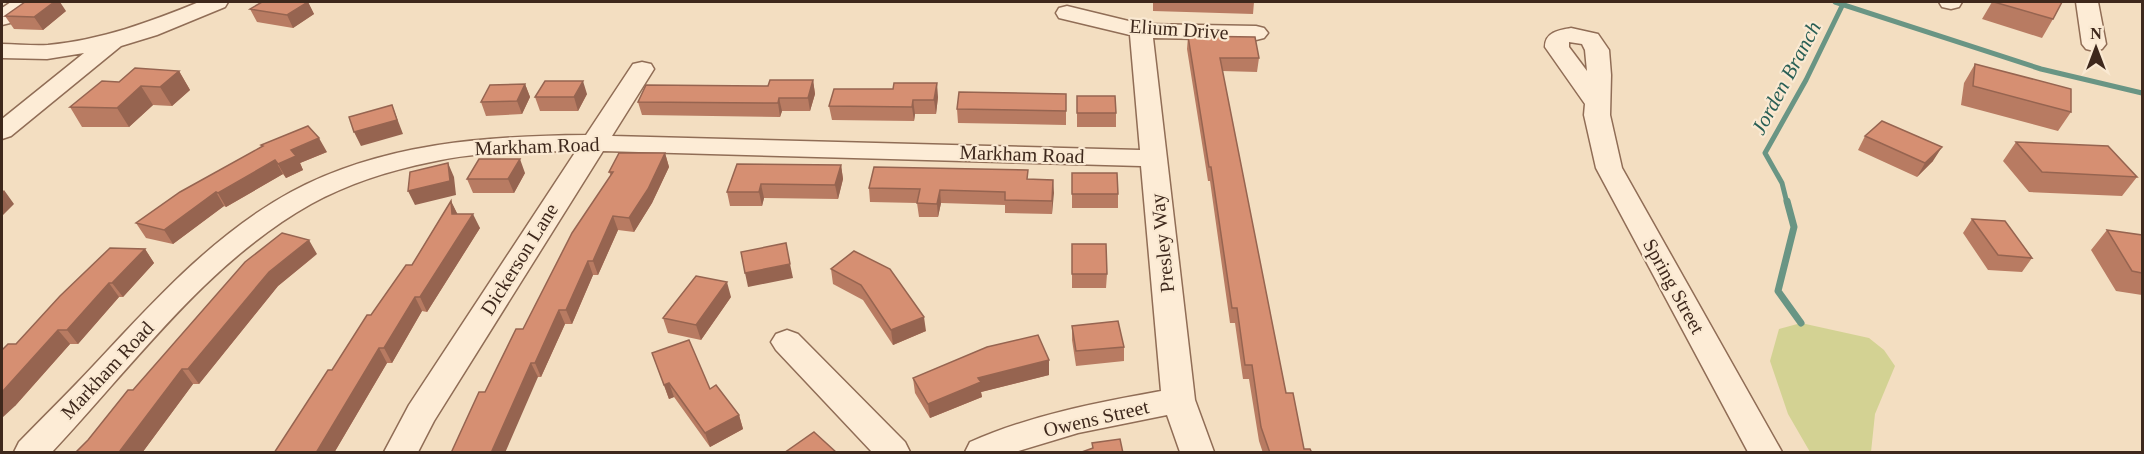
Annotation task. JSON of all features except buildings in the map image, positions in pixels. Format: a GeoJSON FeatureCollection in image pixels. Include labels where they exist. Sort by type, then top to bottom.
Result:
{"type":"FeatureCollection","features":[{"type":"Feature","properties":{"kind":"street"},"geometry":{"type":"LineString","coordinates":[[2,18],[26,2]]}},
{"type":"Feature","properties":{"kind":"street"},"geometry":{"type":"LineString","coordinates":[[2,51],[47,52],[113,41],[149,30],[217,2]]}},
{"type":"Feature","properties":{"kind":"street"},"geometry":{"type":"LineString","coordinates":[[2087,2],[2094,44]]}},
{"type":"Feature","properties":{"kind":"street","name":"Elium Drive"},"geometry":{"type":"LineString","coordinates":[[1067,13],[1141,31],[1256,33]]}},
{"type":"Feature","properties":{"kind":"street","name":"Presley Way"},"geometry":{"type":"LineString","coordinates":[[1141,31],[1178,400],[1197,453]]}},
{"type":"Feature","properties":{"kind":"street"},"geometry":{"type":"LineString","coordinates":[[2,131],[113,41]]}},
{"type":"Feature","properties":{"kind":"street","name":"Dickerson Lane"},"geometry":{"type":"LineString","coordinates":[[402,453],[421,414],[642,69]]}},
{"type":"Feature","properties":{"kind":"street","name":"Spring Street"},"geometry":{"type":"LineString","coordinates":[[1598,109],[1609,168],[1765,453]]}},
{"type":"Feature","properties":{"kind":"street","name":"Markham Road"},"geometry":{"type":"LineString","coordinates":[[31,453],[204,270],[244,236],[302,198],[409,159],[490,146],[594,143],[1153,158]]}},
{"type":"Feature","properties":{"kind":"street"},"geometry":{"type":"LineString","coordinates":[[787,342],[892,453]]}},
{"type":"Feature","properties":{"kind":"street","name":"Owens Street"},"geometry":{"type":"LineString","coordinates":[[982,453],[1012,438],[1084,419],[1178,400]]}},
{"type":"Feature","properties":{"kind":"shaded area"},"geometry":{"type":"Polygon","coordinates":[[[1801,323],[1869,338],[1884,350],[1895,366],[1875,414],[1871,452],[1810,452],[1788,414],[1770,361],[1779,329],[1801,323]]]}},
{"type":"Feature","properties":{"kind":"waterway"},"geometry":{"type":"LineString","coordinates":[[1835,2],[1843,5]]}},
{"type":"Feature","properties":{"kind":"waterway","name":"Jorden Branch"},"geometry":{"type":"LineString","coordinates":[[1787,203],[1782,183],[1765,153],[1806,80],[1843,5]]}},
{"type":"Feature","properties":{"kind":"waterway","name":"Jorden Branch"},"geometry":{"type":"LineString","coordinates":[[1843,5],[2041,69],[2142,93]]}},
{"type":"Feature","properties":{"kind":"waterway","name":"Jorden Branch"},"geometry":{"type":"LineString","coordinates":[[1787,201],[1794,227],[1778,291],[1801,323]]}}]}
